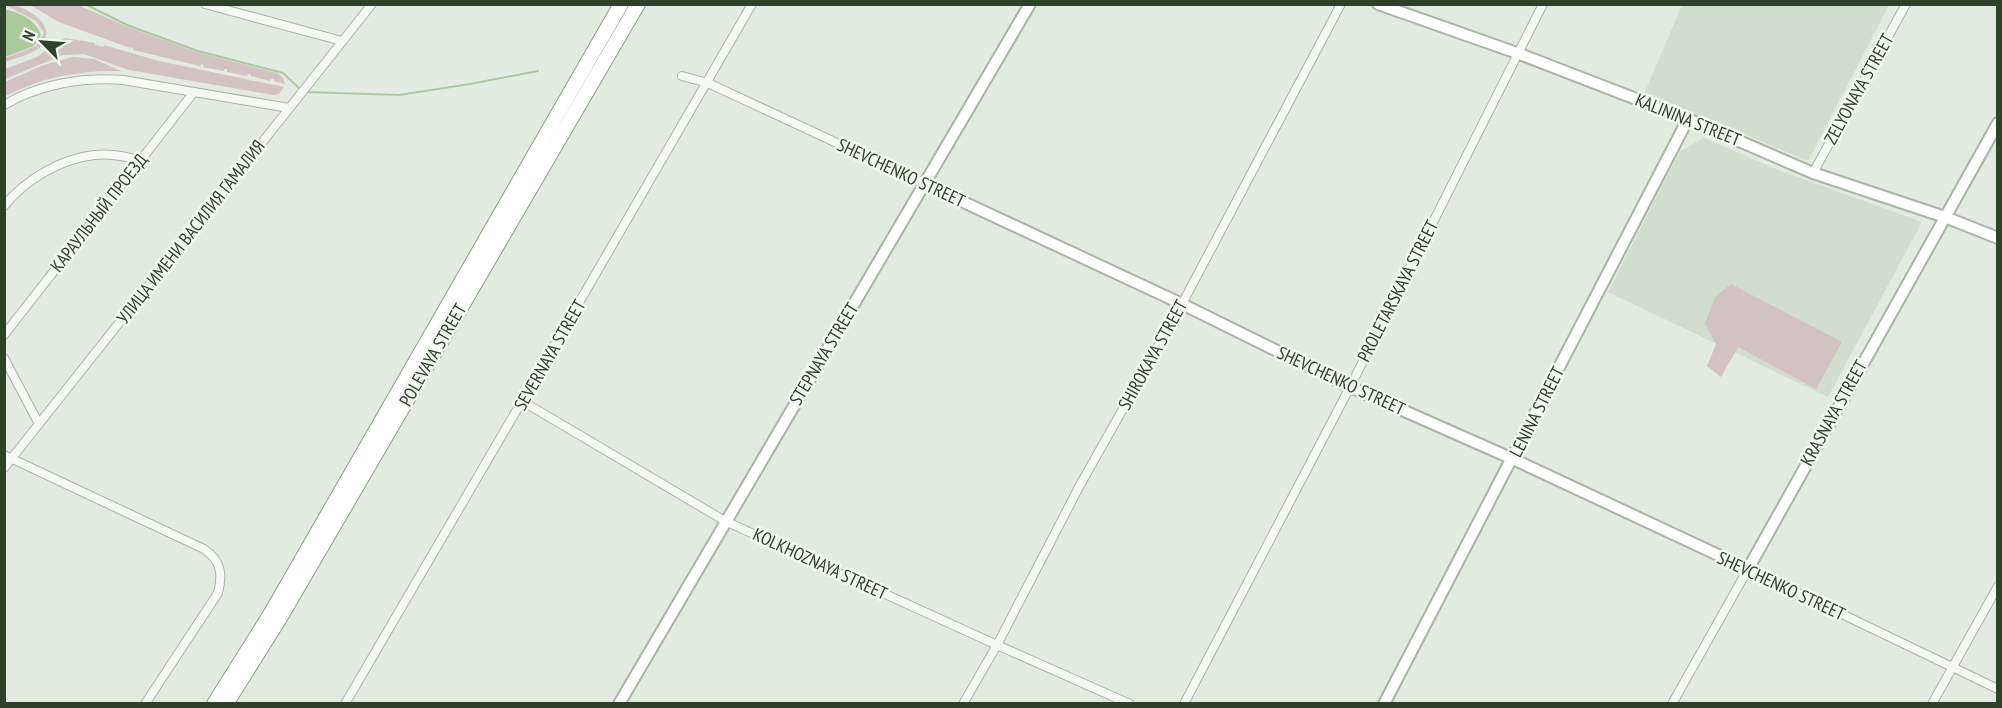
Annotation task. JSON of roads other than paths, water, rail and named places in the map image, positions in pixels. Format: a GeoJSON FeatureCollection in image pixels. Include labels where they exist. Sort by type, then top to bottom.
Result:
{"type":"FeatureCollection","features":[{"type":"Feature","properties":{"kind":"highway","name":"POLEVAYA STREET"},"geometry":{"type":"LineString","coordinates":[[214,704],[271,613],[621,4]]}},
{"type":"Feature","properties":{"kind":"highway","name":"POLEVAYA STREET"},"geometry":{"type":"LineString","coordinates":[[226,704],[280,618],[638,4]]}},
{"type":"Feature","properties":{"kind":"street"},"geometry":{"type":"LineString","coordinates":[[205,4],[342,41]]}},
{"type":"Feature","properties":{"kind":"street","name":"УЛИЦА ИМЕНИ ВАСИЛИЯ ГАМАЛИЯ"},"geometry":{"type":"LineString","coordinates":[[4,468],[8,457],[39,423],[372,4]]}},
{"type":"Feature","properties":{"kind":"street","name":"SEVERNAYA STREET"},"geometry":{"type":"LineString","coordinates":[[345,704],[752,4]]}},
{"type":"Feature","properties":{"kind":"street","name":"STEPNAYA STREET"},"geometry":{"type":"LineString","coordinates":[[619,704],[1030,4]]}},
{"type":"Feature","properties":{"kind":"street","name":"SHIROKAYA STREET"},"geometry":{"type":"LineString","coordinates":[[963,704],[997,645],[1079,487],[1182,304],[1341,4]]}},
{"type":"Feature","properties":{"kind":"street","name":"KALININA STREET"},"geometry":{"type":"LineString","coordinates":[[1377,4],[1517,53],[1688,119],[1813,173],[1945,217],[1998,238]]}},
{"type":"Feature","properties":{"kind":"street","name":"PROLETARSKAYA STREET"},"geometry":{"type":"LineString","coordinates":[[1184,704],[1350,387],[1543,4]]}},
{"type":"Feature","properties":{"kind":"street","name":"ZELYONAYA STREET"},"geometry":{"type":"LineString","coordinates":[[1813,173],[1905,4]]}},
{"type":"Feature","properties":{"kind":"street","name":"SHEVCHENKO STREET"},"geometry":{"type":"LineString","coordinates":[[682,76],[708,83],[925,184],[1182,304],[1350,387],[1513,459],[1998,689]]}},
{"type":"Feature","properties":{"kind":"street"},"geometry":{"type":"LineString","coordinates":[[4,105],[42,89],[75,81],[123,80],[289,108]]}},
{"type":"Feature","properties":{"kind":"street","name":"КАРАУЛЬНЫЙ ПРОЕЗД"},"geometry":{"type":"LineString","coordinates":[[4,335],[194,92]]}},
{"type":"Feature","properties":{"kind":"street","name":"LENINA STREET"},"geometry":{"type":"LineString","coordinates":[[1384,704],[1688,119]]}},
{"type":"Feature","properties":{"kind":"street","name":"KRASNAYA STREET"},"geometry":{"type":"LineString","coordinates":[[1672,704],[1998,123]]}},
{"type":"Feature","properties":{"kind":"street"},"geometry":{"type":"LineString","coordinates":[[4,206],[24,186],[68,161],[94,155],[141,160]]}},
{"type":"Feature","properties":{"kind":"street"},"geometry":{"type":"LineString","coordinates":[[4,358],[39,423]]}},
{"type":"Feature","properties":{"kind":"street","name":"KOLKHOZNAYA STREET"},"geometry":{"type":"LineString","coordinates":[[522,401],[725,521],[1130,704]]}},
{"type":"Feature","properties":{"kind":"street"},"geometry":{"type":"LineString","coordinates":[[8,457],[204,549],[220,566],[221,579],[218,592],[145,704]]}},
{"type":"Feature","properties":{"kind":"street"},"geometry":{"type":"LineString","coordinates":[[1932,704],[1998,586]]}},
{"type":"Feature","properties":{"kind":"waterway"},"geometry":{"type":"LineString","coordinates":[[85,4],[127,25],[198,51],[283,73],[301,90]]}},
{"type":"Feature","properties":{"kind":"waterway"},"geometry":{"type":"LineString","coordinates":[[306,92],[399,95],[538,71]]}}]}
